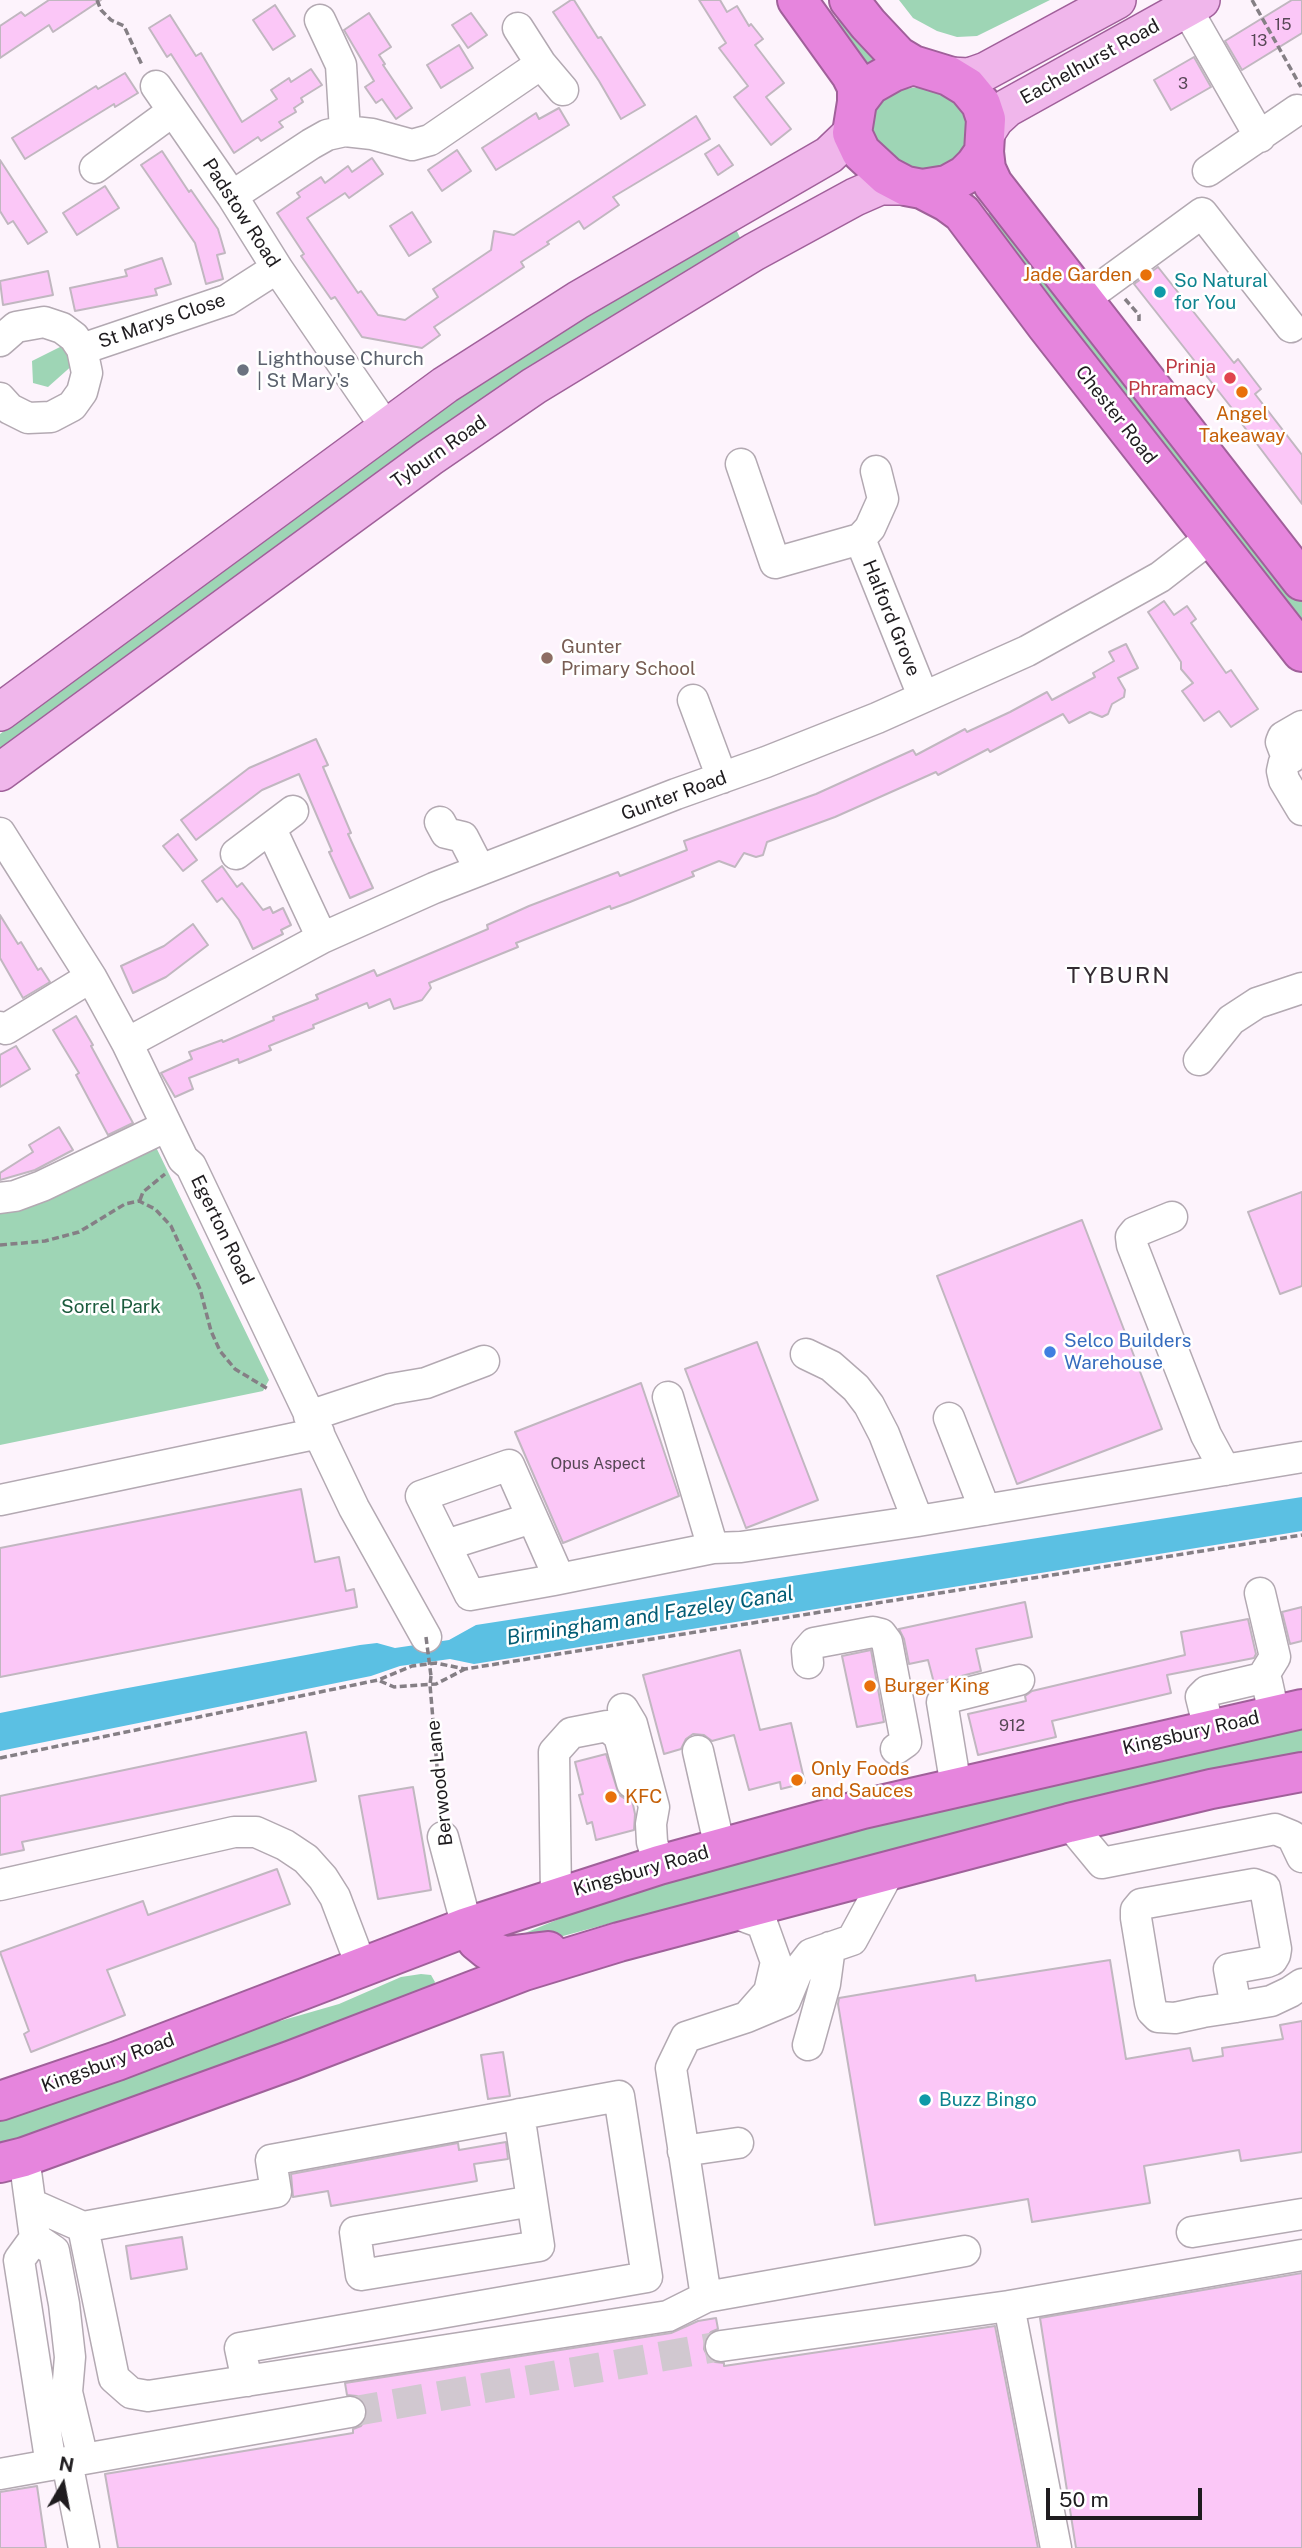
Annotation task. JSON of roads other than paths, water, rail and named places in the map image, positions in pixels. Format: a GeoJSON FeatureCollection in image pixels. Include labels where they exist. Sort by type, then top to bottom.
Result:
{"type":"FeatureCollection","features":[{"type":"Feature","properties":{"kind":"highway"},"geometry":{"type":"LineString","coordinates":[[797,0],[851,75],[857,87],[854,117],[861,152],[887,176],[914,188],[947,185],[965,175],[985,143]]}},
{"type":"Feature","properties":{"kind":"highway"},"geometry":{"type":"LineString","coordinates":[[849,0],[898,56],[913,65],[949,76],[967,87],[981,104],[986,119],[986,169],[993,184],[1302,581]]}},
{"type":"Feature","properties":{"kind":"highway"},"geometry":{"type":"LineString","coordinates":[[854,117],[870,85],[913,65]]}},
{"type":"Feature","properties":{"kind":"highway","name":"Chester Road"},"geometry":{"type":"LineString","coordinates":[[914,188],[947,202],[962,213],[1302,652]]}},
{"type":"Feature","properties":{"kind":"highway","name":"Kingsbury Road"},"geometry":{"type":"LineString","coordinates":[[1,2098],[117,2061],[467,1927],[556,1896],[659,1865],[863,1809],[1288,1712]]}},
{"type":"Feature","properties":{"kind":"highway"},"geometry":{"type":"LineString","coordinates":[[12,2160],[292,2060],[524,1971],[619,1942],[1069,1823],[1211,1789],[1302,1772]]}},
{"type":"Feature","properties":{"kind":"highway"},"geometry":{"type":"LineString","coordinates":[[467,1927],[488,1950],[505,1956],[619,1942]]}},
{"type":"Feature","properties":{"kind":"highway"},"geometry":{"type":"LineString","coordinates":[[362,1968],[435,1959],[443,1963],[449,1971],[445,2000]]}},
{"type":"Feature","properties":{"kind":"main road"},"geometry":{"type":"LineString","coordinates":[[949,76],[969,77],[986,71],[1116,0]]}},
{"type":"Feature","properties":{"kind":"main road","name":"Eachelhurst Road"},"geometry":{"type":"LineString","coordinates":[[985,143],[995,119],[1007,108],[1194,4]]}},
{"type":"Feature","properties":{"kind":"main road"},"geometry":{"type":"LineString","coordinates":[[0,712],[445,385],[717,218],[829,155],[854,117]]}},
{"type":"Feature","properties":{"kind":"main road","name":"Tyburn Road"},"geometry":{"type":"LineString","coordinates":[[0,772],[429,458],[534,386],[754,252],[855,197],[880,186],[914,188]]}},
{"type":"Feature","properties":{"kind":"street"},"geometry":{"type":"LineString","coordinates":[[1194,4],[1260,136]]}},
{"type":"Feature","properties":{"kind":"street"},"geometry":{"type":"LineString","coordinates":[[320,20],[341,65],[345,131]]}},
{"type":"Feature","properties":{"kind":"street"},"geometry":{"type":"LineString","coordinates":[[518,27],[541,64],[563,90]]}},
{"type":"Feature","properties":{"kind":"street"},"geometry":{"type":"LineString","coordinates":[[232,196],[327,135],[345,131],[372,134],[412,145],[430,140],[541,64]]}},
{"type":"Feature","properties":{"kind":"street","name":"Padstow Road"},"geometry":{"type":"LineString","coordinates":[[156,86],[387,429]]}},
{"type":"Feature","properties":{"kind":"street"},"geometry":{"type":"LineString","coordinates":[[1208,171],[1260,136],[1300,100]]}},
{"type":"Feature","properties":{"kind":"street"},"geometry":{"type":"LineString","coordinates":[[95,168],[173,111]]}},
{"type":"Feature","properties":{"kind":"street"},"geometry":{"type":"LineString","coordinates":[[1083,300],[1202,212],[1291,327]]}},
{"type":"Feature","properties":{"kind":"street","name":"St Marys Close"},"geometry":{"type":"LineString","coordinates":[[82,349],[228,300],[277,268]]}},
{"type":"Feature","properties":{"kind":"street","name":"St Marys Close"},"geometry":{"type":"LineString","coordinates":[[0,341],[16,327],[44,322],[62,328],[75,337],[82,349],[87,373],[82,392],[72,406],[51,417],[28,418],[10,409],[0,398]]}},
{"type":"Feature","properties":{"kind":"street","name":"Halford Grove"},"geometry":{"type":"LineString","coordinates":[[741,464],[775,564],[860,539],[870,528],[883,499],[876,471]]}},
{"type":"Feature","properties":{"kind":"street","name":"Gunter Road"},"geometry":{"type":"LineString","coordinates":[[127,1043],[322,939],[434,888],[877,718],[1027,651],[1160,577],[1213,536]]}},
{"type":"Feature","properties":{"kind":"street","name":"Halford Grove"},"geometry":{"type":"LineString","coordinates":[[860,539],[923,696]]}},
{"type":"Feature","properties":{"kind":"street"},"geometry":{"type":"LineString","coordinates":[[693,700],[722,778]]}},
{"type":"Feature","properties":{"kind":"street"},"geometry":{"type":"LineString","coordinates":[[1302,726],[1283,737],[1281,743],[1297,755],[1284,762],[1282,771],[1284,780],[1302,810]]}},
{"type":"Feature","properties":{"kind":"street"},"geometry":{"type":"LineString","coordinates":[[236,854],[282,820],[322,939]]}},
{"type":"Feature","properties":{"kind":"street"},"geometry":{"type":"LineString","coordinates":[[440,822],[446,833],[463,837],[480,870]]}},
{"type":"Feature","properties":{"kind":"street","name":"Egerton Road"},"geometry":{"type":"LineString","coordinates":[[0,833],[92,977],[127,1043],[183,1159],[191,1166],[197,1178],[354,1508],[426,1637]]}},
{"type":"Feature","properties":{"kind":"street"},"geometry":{"type":"LineString","coordinates":[[0,1027],[6,1029],[92,977]]}},
{"type":"Feature","properties":{"kind":"street"},"geometry":{"type":"LineString","coordinates":[[1199,1060],[1231,1020],[1257,1003],[1302,988]]}},
{"type":"Feature","properties":{"kind":"street"},"geometry":{"type":"LineString","coordinates":[[0,1198],[15,1196],[42,1186],[167,1126]]}},
{"type":"Feature","properties":{"kind":"street"},"geometry":{"type":"LineString","coordinates":[[1172,1217],[1135,1232],[1131,1237],[1132,1245],[1206,1435],[1225,1470]]}},
{"type":"Feature","properties":{"kind":"street"},"geometry":{"type":"LineString","coordinates":[[806,1354],[831,1366],[856,1388],[869,1405],[884,1434],[918,1521]]}},
{"type":"Feature","properties":{"kind":"street"},"geometry":{"type":"LineString","coordinates":[[0,1500],[314,1424],[391,1389],[426,1383],[484,1362]]}},
{"type":"Feature","properties":{"kind":"street"},"geometry":{"type":"LineString","coordinates":[[668,1397],[713,1548]]}},
{"type":"Feature","properties":{"kind":"street"},"geometry":{"type":"LineString","coordinates":[[949,1418],[985,1510]]}},
{"type":"Feature","properties":{"kind":"street"},"geometry":{"type":"LineString","coordinates":[[559,1578],[509,1465],[421,1496],[471,1595],[559,1578],[713,1548],[741,1547],[918,1521],[1302,1457]]}},
{"type":"Feature","properties":{"kind":"street"},"geometry":{"type":"LineString","coordinates":[[446,1545],[532,1518]]}},
{"type":"Feature","properties":{"kind":"street"},"geometry":{"type":"LineString","coordinates":[[1209,1729],[1201,1697],[1207,1691],[1262,1678],[1275,1657],[1260,1593]]}},
{"type":"Feature","properties":{"kind":"street"},"geometry":{"type":"LineString","coordinates":[[808,1663],[807,1651],[814,1643],[873,1632],[881,1634],[887,1642],[906,1742],[895,1749]]}},
{"type":"Feature","properties":{"kind":"street"},"geometry":{"type":"LineString","coordinates":[[1262,1678],[1288,1712]]}},
{"type":"Feature","properties":{"kind":"street"},"geometry":{"type":"LineString","coordinates":[[956,1787],[942,1702],[955,1696],[1018,1680]]}},
{"type":"Feature","properties":{"kind":"street"},"geometry":{"type":"LineString","coordinates":[[623,1709],[632,1724],[654,1807],[640,1802]]}},
{"type":"Feature","properties":{"kind":"street"},"geometry":{"type":"LineString","coordinates":[[556,1896],[554,1752],[571,1732],[607,1726],[619,1736],[659,1865]]}},
{"type":"Feature","properties":{"kind":"street"},"geometry":{"type":"LineString","coordinates":[[698,1751],[720,1848]]}},
{"type":"Feature","properties":{"kind":"street"},"geometry":{"type":"LineString","coordinates":[[1069,1823],[1102,1863],[1275,1829],[1292,1836],[1302,1857]]}},
{"type":"Feature","properties":{"kind":"street"},"geometry":{"type":"LineString","coordinates":[[0,1885],[234,1832],[256,1832],[285,1845],[306,1859],[323,1878],[335,1897],[362,1968]]}},
{"type":"Feature","properties":{"kind":"street","name":"Berwood Lane"},"geometry":{"type":"LineString","coordinates":[[443,1837],[467,1927]]}},
{"type":"Feature","properties":{"kind":"street"},"geometry":{"type":"LineString","coordinates":[[706,2297],[671,2068],[686,2037],[785,2001],[797,1972],[811,1954],[852,1940],[890,1870]]}},
{"type":"Feature","properties":{"kind":"street"},"geometry":{"type":"LineString","coordinates":[[1236,2007],[1229,1969],[1267,1962],[1275,1955],[1265,1888],[1254,1884],[1141,1905],[1136,1910],[1136,1918],[1152,2011],[1157,2017],[1175,2018],[1271,2001],[1290,1993],[1302,1984]]}},
{"type":"Feature","properties":{"kind":"street"},"geometry":{"type":"LineString","coordinates":[[732,1912],[762,1923],[776,1962],[769,1993],[747,2017]]}},
{"type":"Feature","properties":{"kind":"street"},"geometry":{"type":"LineString","coordinates":[[808,2045],[825,1984],[830,1947]]}},
{"type":"Feature","properties":{"kind":"street"},"geometry":{"type":"LineString","coordinates":[[31,2204],[83,2227],[276,2192],[271,2160],[619,2096],[647,2277],[240,2348],[247,2381]]}},
{"type":"Feature","properties":{"kind":"street"},"geometry":{"type":"LineString","coordinates":[[519,2114],[539,2246],[361,2275],[355,2232],[532,2201]]}},
{"type":"Feature","properties":{"kind":"street"},"geometry":{"type":"LineString","coordinates":[[683,2151],[738,2143]]}},
{"type":"Feature","properties":{"kind":"street"},"geometry":{"type":"LineString","coordinates":[[12,2160],[31,2204],[35,2238],[19,2260],[67,2462],[84,2548]]}},
{"type":"Feature","properties":{"kind":"street"},"geometry":{"type":"LineString","coordinates":[[1192,2232],[1302,2214]]}},
{"type":"Feature","properties":{"kind":"street"},"geometry":{"type":"LineString","coordinates":[[83,2227],[114,2378],[131,2393],[148,2396],[668,2316],[706,2297],[965,2251]]}},
{"type":"Feature","properties":{"kind":"street"},"geometry":{"type":"LineString","coordinates":[[721,2346],[1009,2306],[1302,2255]]}},
{"type":"Feature","properties":{"kind":"street"},"geometry":{"type":"LineString","coordinates":[[1009,2306],[1056,2548]]}},
{"type":"Feature","properties":{"kind":"street"},"geometry":{"type":"LineString","coordinates":[[0,2474],[350,2412]]}},
{"type":"Feature","properties":{"kind":"water","name":"Birmingham and Fazeley Canal"},"geometry":{"type":"Polygon","coordinates":[[[1302,1497],[1302,1531],[474,1664],[450,1659],[400,1666],[371,1676],[0,1751],[0,1713],[106,1692],[360,1645],[377,1643],[395,1648],[449,1640],[476,1625],[1302,1497]]]}},
{"type":"Feature","properties":{"kind":"tunnel"},"geometry":{"type":"LineString","coordinates":[[350,2412],[721,2346]]}},
{"type":"Feature","properties":{"kind":"place","name":"Jade Garden"},"geometry":{"type":"Point","coordinates":[1146,275]}},
{"type":"Feature","properties":{"kind":"place","name":"So Natural for You"},"geometry":{"type":"Point","coordinates":[1160,292]}},
{"type":"Feature","properties":{"kind":"place","name":"Lighthouse Church | St Mary's"},"geometry":{"type":"Point","coordinates":[243,370]}},
{"type":"Feature","properties":{"kind":"place","name":"Prinja Phramacy"},"geometry":{"type":"Point","coordinates":[1230,378]}},
{"type":"Feature","properties":{"kind":"place","name":"Angel Takeaway"},"geometry":{"type":"Point","coordinates":[1242,392]}},
{"type":"Feature","properties":{"kind":"place","name":"Gunter Primary School"},"geometry":{"type":"Point","coordinates":[547,658]}},
{"type":"Feature","properties":{"kind":"place","name":"Selco Builders Warehouse"},"geometry":{"type":"Point","coordinates":[1050,1352]}},
{"type":"Feature","properties":{"kind":"place","name":"Burger King"},"geometry":{"type":"Point","coordinates":[870,1686]}},
{"type":"Feature","properties":{"kind":"place","name":"Only Foods and Sauces"},"geometry":{"type":"Point","coordinates":[797,1780]}},
{"type":"Feature","properties":{"kind":"place","name":"KFC"},"geometry":{"type":"Point","coordinates":[611,1797]}},
{"type":"Feature","properties":{"kind":"place","name":"Buzz Bingo"},"geometry":{"type":"Point","coordinates":[925,2100]}},
{"type":"Feature","properties":{"kind":"district","name":"TYBURN"},"geometry":{"type":"Point","coordinates":[1119,976]}},
{"type":"Feature","properties":{"kind":"park label","name":"Sorrel Park"},"geometry":{"type":"Point","coordinates":[111,1307]}}]}
